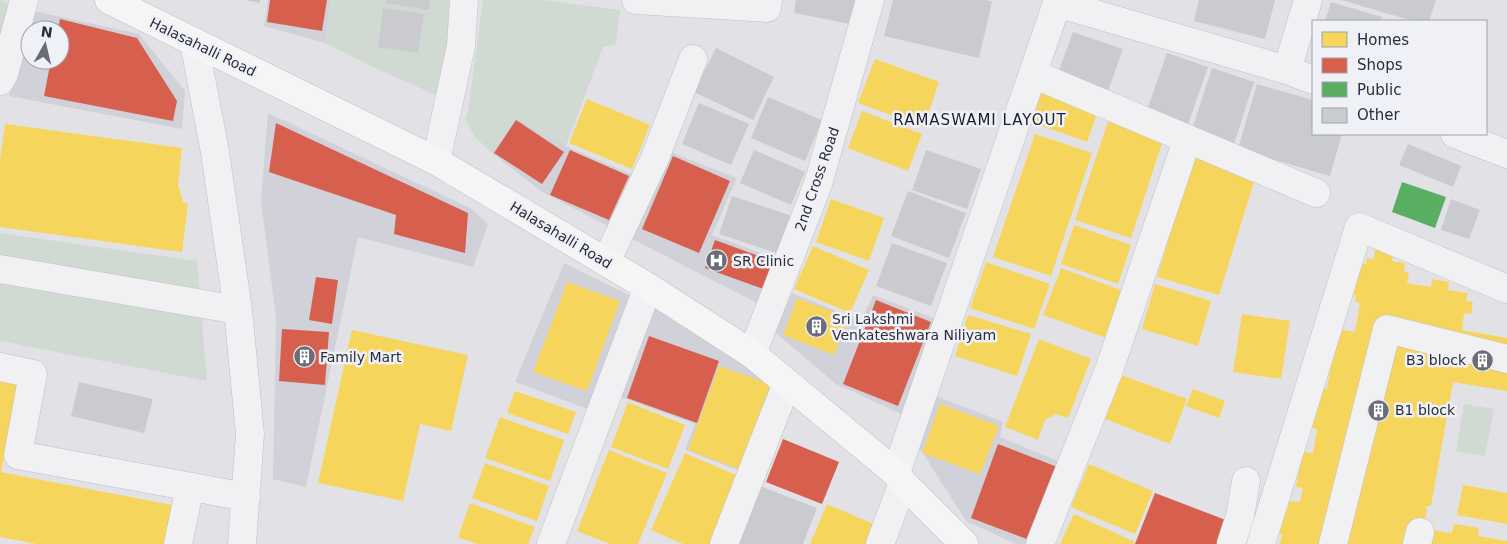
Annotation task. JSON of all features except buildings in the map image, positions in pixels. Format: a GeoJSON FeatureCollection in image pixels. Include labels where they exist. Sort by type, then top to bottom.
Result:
{"type":"FeatureCollection","features":[{"type":"Feature","properties":{"kind":"main road","name":"Halasahalli Road"},"geometry":{"type":"LineString","coordinates":[[109,0],[436,161],[648,287],[752,354],[899,478],[964,544]]}},
{"type":"Feature","properties":{"kind":"street"},"geometry":{"type":"LineString","coordinates":[[0,81],[4,74],[24,0]]}},
{"type":"Feature","properties":{"kind":"street"},"geometry":{"type":"LineString","coordinates":[[436,161],[461,46],[464,0]]}},
{"type":"Feature","properties":{"kind":"street"},"geometry":{"type":"LineString","coordinates":[[636,0],[767,8],[768,0]]}},
{"type":"Feature","properties":{"kind":"street","name":"2nd Cross Road"},"geometry":{"type":"LineString","coordinates":[[752,354],[818,184],[870,0]]}},
{"type":"Feature","properties":{"kind":"street"},"geometry":{"type":"LineString","coordinates":[[1287,70],[1308,0]]}},
{"type":"Feature","properties":{"kind":"street"},"geometry":{"type":"LineString","coordinates":[[880,544],[899,478],[1057,1],[1287,70],[1312,80]]}},
{"type":"Feature","properties":{"kind":"street"},"geometry":{"type":"LineString","coordinates":[[194,42],[215,152],[238,310],[250,434],[242,544]]}},
{"type":"Feature","properties":{"kind":"street"},"geometry":{"type":"LineString","coordinates":[[606,262],[655,158],[692,59]]}},
{"type":"Feature","properties":{"kind":"street"},"geometry":{"type":"LineString","coordinates":[[1033,74],[1316,193]]}},
{"type":"Feature","properties":{"kind":"street"},"geometry":{"type":"LineString","coordinates":[[1458,135],[1507,154]]}},
{"type":"Feature","properties":{"kind":"street"},"geometry":{"type":"LineString","coordinates":[[1040,544],[1109,370],[1187,140]]}},
{"type":"Feature","properties":{"kind":"street"},"geometry":{"type":"LineString","coordinates":[[1260,544],[1359,227],[1507,289]]}},
{"type":"Feature","properties":{"kind":"street"},"geometry":{"type":"LineString","coordinates":[[0,269],[238,310]]}},
{"type":"Feature","properties":{"kind":"street"},"geometry":{"type":"LineString","coordinates":[[551,544],[648,287]]}},
{"type":"Feature","properties":{"kind":"street"},"geometry":{"type":"LineString","coordinates":[[1333,544],[1387,329],[1507,359]]}},
{"type":"Feature","properties":{"kind":"street"},"geometry":{"type":"LineString","coordinates":[[0,368],[32,374],[18,454],[246,497]]}},
{"type":"Feature","properties":{"kind":"street"},"geometry":{"type":"LineString","coordinates":[[724,544],[787,383]]}},
{"type":"Feature","properties":{"kind":"street"},"geometry":{"type":"LineString","coordinates":[[1231,544],[1240,516],[1246,481]]}},
{"type":"Feature","properties":{"kind":"street"},"geometry":{"type":"LineString","coordinates":[[178,544],[190,487]]}},
{"type":"Feature","properties":{"kind":"shaded area"},"geometry":{"type":"Polygon","coordinates":[[[0,0],[8,3],[0,40],[0,0]]]}},
{"type":"Feature","properties":{"kind":"shaded area"},"geometry":{"type":"Polygon","coordinates":[[[268,0],[331,0],[325,43],[264,26],[268,0]]]}},
{"type":"Feature","properties":{"kind":"shaded area"},"geometry":{"type":"Polygon","coordinates":[[[331,0],[456,0],[438,96],[325,43],[331,0]]]}},
{"type":"Feature","properties":{"kind":"shaded area"},"geometry":{"type":"Polygon","coordinates":[[[483,0],[543,0],[620,10],[616,44],[603,47],[566,146],[516,119],[492,153],[475,137],[465,119],[468,111],[483,0]]]}},
{"type":"Feature","properties":{"kind":"shaded area"},"geometry":{"type":"Polygon","coordinates":[[[34,11],[139,34],[185,91],[182,129],[9,96],[20,59],[20,70],[70,70],[70,20],[31,20],[34,11]]]}},
{"type":"Feature","properties":{"kind":"shaded area"},"geometry":{"type":"Polygon","coordinates":[[[268,113],[470,208],[488,224],[473,267],[358,237],[306,487],[273,479],[276,318],[261,201],[268,113]]]}},
{"type":"Feature","properties":{"kind":"shaded area"},"geometry":{"type":"Polygon","coordinates":[[[516,118],[566,146],[637,177],[610,227],[542,192],[492,153],[516,118]]]}},
{"type":"Feature","properties":{"kind":"shaded area"},"geometry":{"type":"Polygon","coordinates":[[[670,152],[737,178],[712,235],[782,261],[765,307],[632,239],[670,152]]]}},
{"type":"Feature","properties":{"kind":"shaded area"},"geometry":{"type":"Polygon","coordinates":[[[0,233],[197,261],[207,381],[0,341],[0,233]]]}},
{"type":"Feature","properties":{"kind":"shaded area"},"geometry":{"type":"Polygon","coordinates":[[[564,263],[637,299],[593,411],[515,382],[564,263]]]}},
{"type":"Feature","properties":{"kind":"shaded area"},"geometry":{"type":"Polygon","coordinates":[[[792,293],[861,321],[873,295],[936,319],[901,414],[836,384],[775,332],[792,293]]]}},
{"type":"Feature","properties":{"kind":"shaded area"},"geometry":{"type":"Polygon","coordinates":[[[652,305],[783,385],[748,474],[685,450],[695,424],[618,396],[652,305]]]}},
{"type":"Feature","properties":{"kind":"shaded area"},"geometry":{"type":"Polygon","coordinates":[[[934,395],[1003,422],[1000,437],[1065,464],[1033,544],[1016,544],[966,521],[917,444],[934,395]]]}},
{"type":"Feature","properties":{"kind":"shaded area"},"geometry":{"type":"Polygon","coordinates":[[[1464,404],[1494,409],[1485,456],[1456,451],[1464,404]]]}},
{"type":"Feature","properties":{"kind":"place","name":"SR Clinic"},"geometry":{"type":"Point","coordinates":[717,261]}},
{"type":"Feature","properties":{"kind":"place","name":"Sri Lakshmi Venkateshwara Niliyam"},"geometry":{"type":"Point","coordinates":[816,327]}},
{"type":"Feature","properties":{"kind":"place","name":"Family Mart"},"geometry":{"type":"Point","coordinates":[304,357]}},
{"type":"Feature","properties":{"kind":"place","name":"B3 block"},"geometry":{"type":"Point","coordinates":[1482,360]}},
{"type":"Feature","properties":{"kind":"place","name":"B1 block"},"geometry":{"type":"Point","coordinates":[1379,410]}},
{"type":"Feature","properties":{"kind":"district","name":"RAMASWAMI LAYOUT"},"geometry":{"type":"Point","coordinates":[980,120]}}]}
